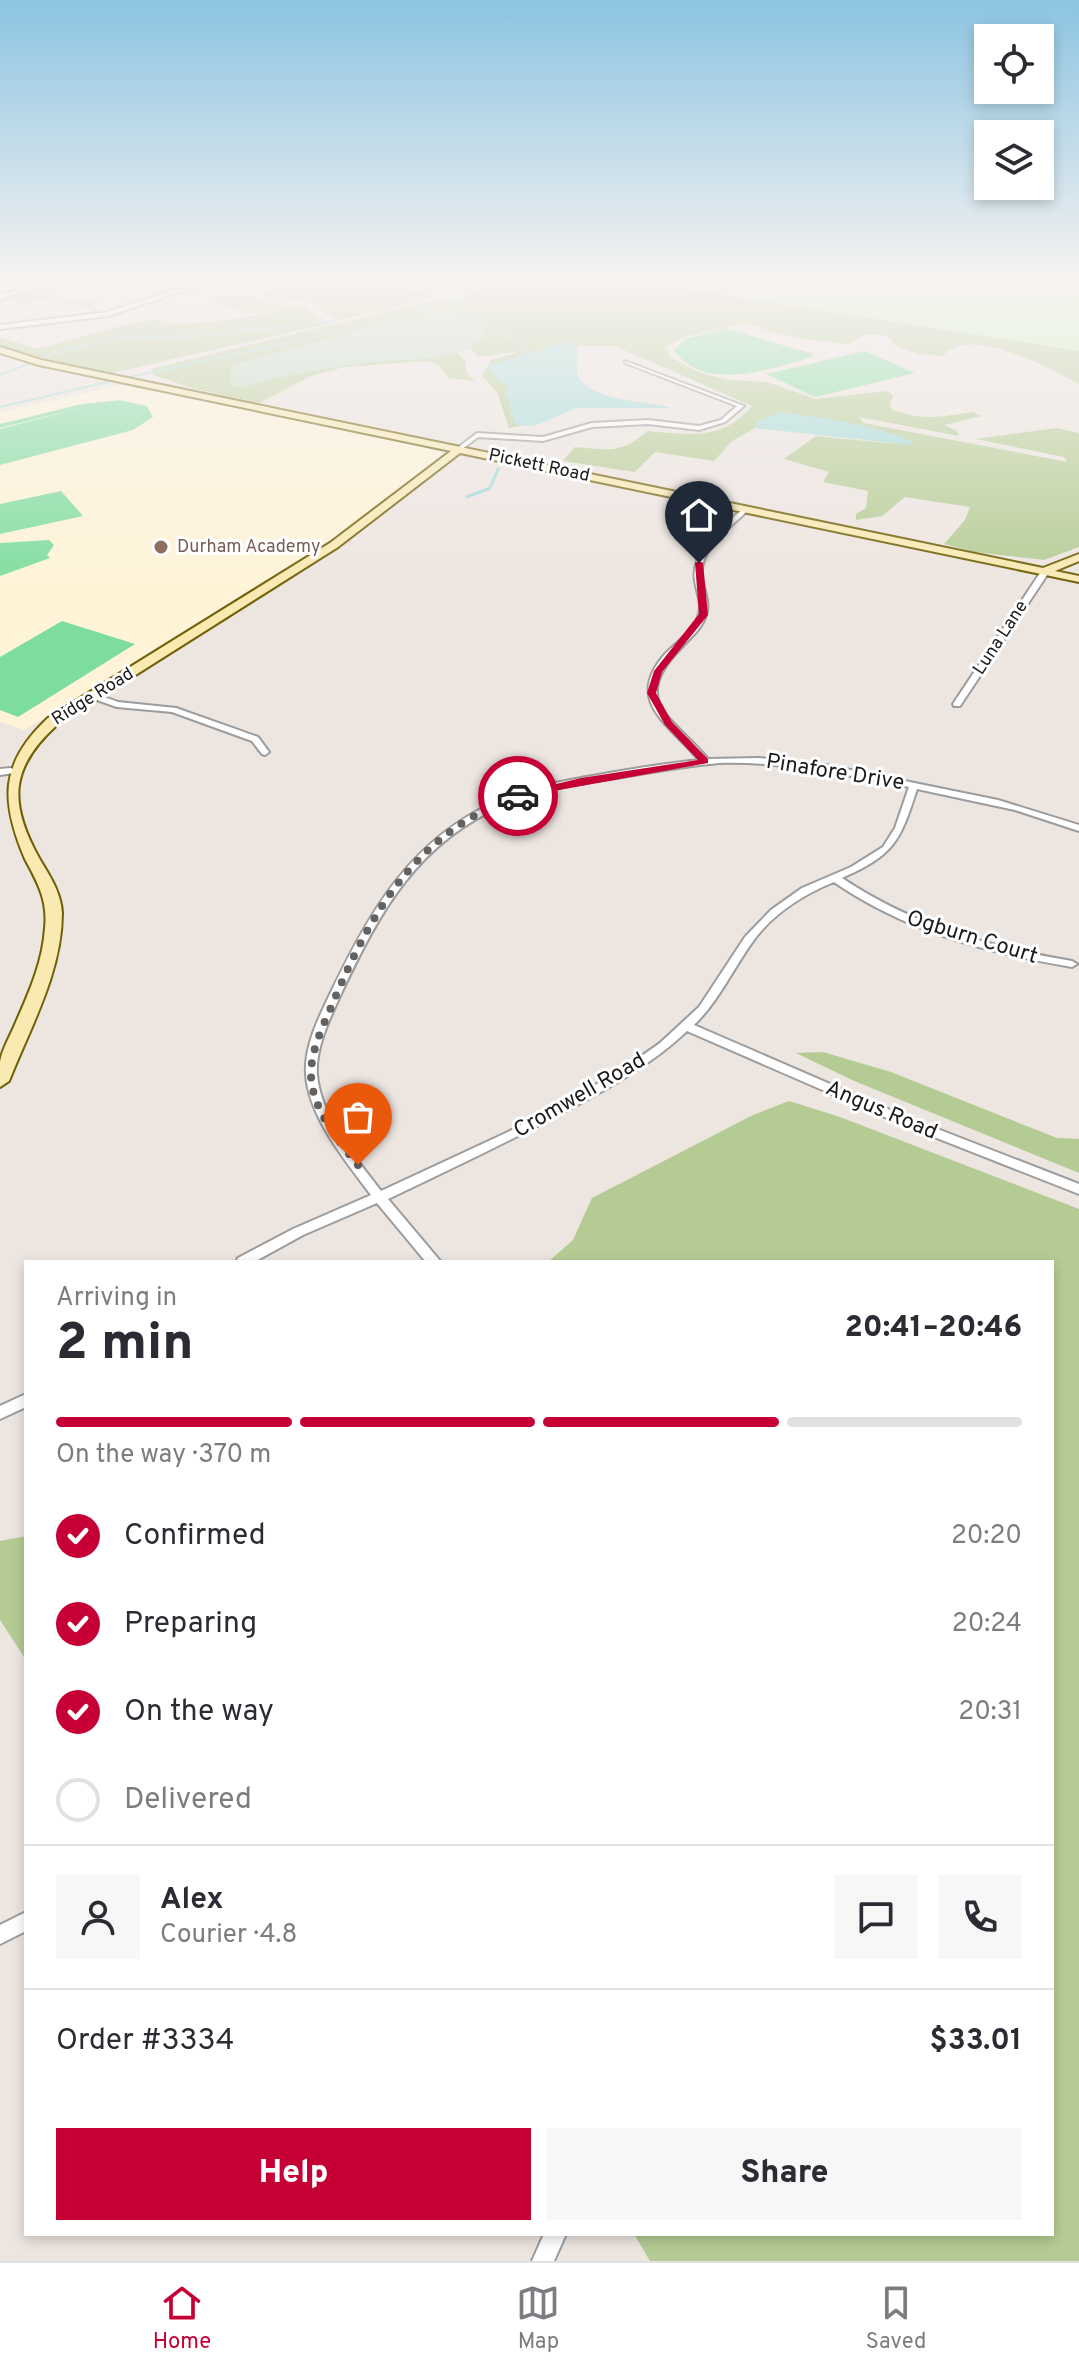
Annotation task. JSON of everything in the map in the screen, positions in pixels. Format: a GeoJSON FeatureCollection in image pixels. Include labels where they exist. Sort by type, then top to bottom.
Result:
{"type":"FeatureCollection","features":[{"type":"Feature","properties":{"kind":"street","name":"Pickett Road"},"geometry":{"type":"LineString","coordinates":[[143,384],[1079,579]]}},
{"type":"Feature","properties":{"kind":"street"},"geometry":{"type":"LineString","coordinates":[[459,449],[477,435],[543,439],[592,425],[648,422],[704,427],[728,418],[741,406],[683,384]]}},
{"type":"Feature","properties":{"kind":"street","name":"Ridge Road"},"geometry":{"type":"LineString","coordinates":[[0,1081],[40,978],[54,916],[54,905],[43,876],[16,833],[7,810],[5,772],[32,738],[334,545],[459,449]]}},
{"type":"Feature","properties":{"kind":"street"},"geometry":{"type":"LineString","coordinates":[[705,761],[662,715],[651,693],[652,685],[658,671],[703,615],[704,600],[698,575],[703,554],[746,509]]}},
{"type":"Feature","properties":{"kind":"street"},"geometry":{"type":"LineString","coordinates":[[1045,572],[1079,557]]}},
{"type":"Feature","properties":{"kind":"street","name":"Luna Lane"},"geometry":{"type":"LineString","coordinates":[[957,704],[1045,572]]}},
{"type":"Feature","properties":{"kind":"street"},"geometry":{"type":"LineString","coordinates":[[94,696],[123,705],[173,710],[255,739],[265,752]]}},
{"type":"Feature","properties":{"kind":"street","name":"Pinafore Drive"},"geometry":{"type":"LineString","coordinates":[[432,1260],[380,1197],[327,1122],[314,1095],[311,1073],[318,1040],[372,920],[394,885],[427,851],[456,828],[506,800],[541,788],[705,761],[801,763],[1017,806],[1079,828]]}},
{"type":"Feature","properties":{"kind":"street","name":"Cromwell Road"},"geometry":{"type":"LineString","coordinates":[[247,1260],[298,1232],[512,1135],[599,1090],[664,1046],[703,1010],[761,924],[793,897],[886,849],[900,828],[914,785]]}},
{"type":"Feature","properties":{"kind":"street","name":"Ogburn Court"},"geometry":{"type":"LineString","coordinates":[[835,878],[876,905],[928,928],[1014,954],[1072,964]]}},
{"type":"Feature","properties":{"kind":"street","name":"Angus Road"},"geometry":{"type":"LineString","coordinates":[[686,1026],[885,1113],[1079,1189]]}},
{"type":"Feature","properties":{"kind":"street"},"geometry":{"type":"LineString","coordinates":[[0,1413],[24,1401]]}},
{"type":"Feature","properties":{"kind":"street"},"geometry":{"type":"LineString","coordinates":[[0,1935],[24,1922]]}},
{"type":"Feature","properties":{"kind":"street"},"geometry":{"type":"LineString","coordinates":[[543,2261],[554,2236]]}},
{"type":"Feature","properties":{"kind":"shaded area","name":"Durham Academy"},"geometry":{"type":"Polygon","coordinates":[[[120,385],[431,447],[443,453],[353,526],[25,730],[0,722],[0,413],[120,385]]]}},
{"type":"Feature","properties":{"kind":"green space"},"geometry":{"type":"Polygon","coordinates":[[[178,384],[297,384],[259,403],[178,384]]]}},
{"type":"Feature","properties":{"kind":"green space"},"geometry":{"type":"Polygon","coordinates":[[[231,384],[256,384],[241,388],[231,384]]]}},
{"type":"Feature","properties":{"kind":"green space"},"geometry":{"type":"Polygon","coordinates":[[[489,384],[503,384],[509,387],[505,394],[512,404],[511,416],[521,426],[509,428],[497,392],[489,384]]]}},
{"type":"Feature","properties":{"kind":"green space"},"geometry":{"type":"Polygon","coordinates":[[[701,384],[771,384],[816,399],[888,391],[893,396],[890,404],[892,410],[914,416],[973,412],[981,416],[944,425],[957,431],[959,436],[859,417],[864,423],[1067,462],[1064,457],[976,439],[1056,428],[1079,433],[1079,547],[1044,560],[975,552],[944,544],[965,520],[970,507],[905,497],[882,516],[856,520],[856,514],[866,508],[868,491],[823,482],[829,472],[784,459],[816,436],[906,445],[755,425],[755,428],[732,441],[714,461],[655,452],[635,472],[563,461],[575,447],[614,449],[630,444],[648,431],[691,434],[717,430],[741,417],[752,406],[701,384]]]}},
{"type":"Feature","properties":{"kind":"green space"},"geometry":{"type":"Polygon","coordinates":[[[786,384],[871,384],[815,397],[786,384]]]}},
{"type":"Feature","properties":{"kind":"green space"},"geometry":{"type":"Polygon","coordinates":[[[120,400],[147,406],[153,417],[133,430],[0,465],[0,429],[89,406],[0,428],[0,424],[82,404],[120,400]]]}},
{"type":"Feature","properties":{"kind":"green space"},"geometry":{"type":"Polygon","coordinates":[[[61,491],[83,516],[0,534],[0,504],[61,491]]]}},
{"type":"Feature","properties":{"kind":"green space"},"geometry":{"type":"Polygon","coordinates":[[[49,540],[54,545],[47,555],[50,558],[0,576],[0,543],[49,540]]]}},
{"type":"Feature","properties":{"kind":"green space"},"geometry":{"type":"Polygon","coordinates":[[[62,621],[135,644],[18,717],[0,710],[0,657],[62,621]]]}},
{"type":"Feature","properties":{"kind":"green space"},"geometry":{"type":"Polygon","coordinates":[[[823,1052],[891,1072],[1057,1138],[1079,1139],[1079,1173],[852,1080],[796,1053],[823,1052]]]}},
{"type":"Feature","properties":{"kind":"green space"},"geometry":{"type":"Polygon","coordinates":[[[789,1101],[840,1117],[1079,1209],[1079,2261],[650,2261],[635,2236],[1054,2236],[1054,1260],[550,1260],[573,1240],[592,1198],[753,1115],[789,1101]]]}},
{"type":"Feature","properties":{"kind":"green space"},"geometry":{"type":"Polygon","coordinates":[[[24,1536],[24,1657],[0,1620],[0,1541],[24,1536]]]}},
{"type":"Feature","properties":{"kind":"water"},"geometry":{"type":"Polygon","coordinates":[[[503,384],[584,384],[594,391],[620,399],[671,408],[580,408],[541,424],[524,426],[515,424],[512,417],[505,394],[509,387],[503,384]]]}},
{"type":"Feature","properties":{"kind":"water"},"geometry":{"type":"Polygon","coordinates":[[[781,412],[864,426],[896,435],[911,441],[912,445],[755,428],[757,421],[781,412]]]}},
{"type":"Feature","properties":{"kind":"waterway"},"geometry":{"type":"LineString","coordinates":[[0,407],[101,384]]}},
{"type":"Feature","properties":{"kind":"waterway"},"geometry":{"type":"LineString","coordinates":[[467,497],[490,488],[498,469]]}},
{"type":"Feature","properties":{"kind":"way so far"},"geometry":{"type":"LineString","coordinates":[[358,1165],[327,1122],[314,1095],[312,1083],[313,1056],[339,989],[372,920],[403,875],[456,828],[485,810],[518,796]]}},
{"type":"Feature","properties":{"kind":"place","name":"Durham Academy"},"geometry":{"type":"Point","coordinates":[161,547]}},
{"type":"Feature","properties":{"kind":"route"},"geometry":{"type":"LineString","coordinates":[[518,796],[541,788],[705,761],[668,723],[651,693],[658,671],[695,629],[703,615],[705,607],[698,575],[699,563]]}}]}
